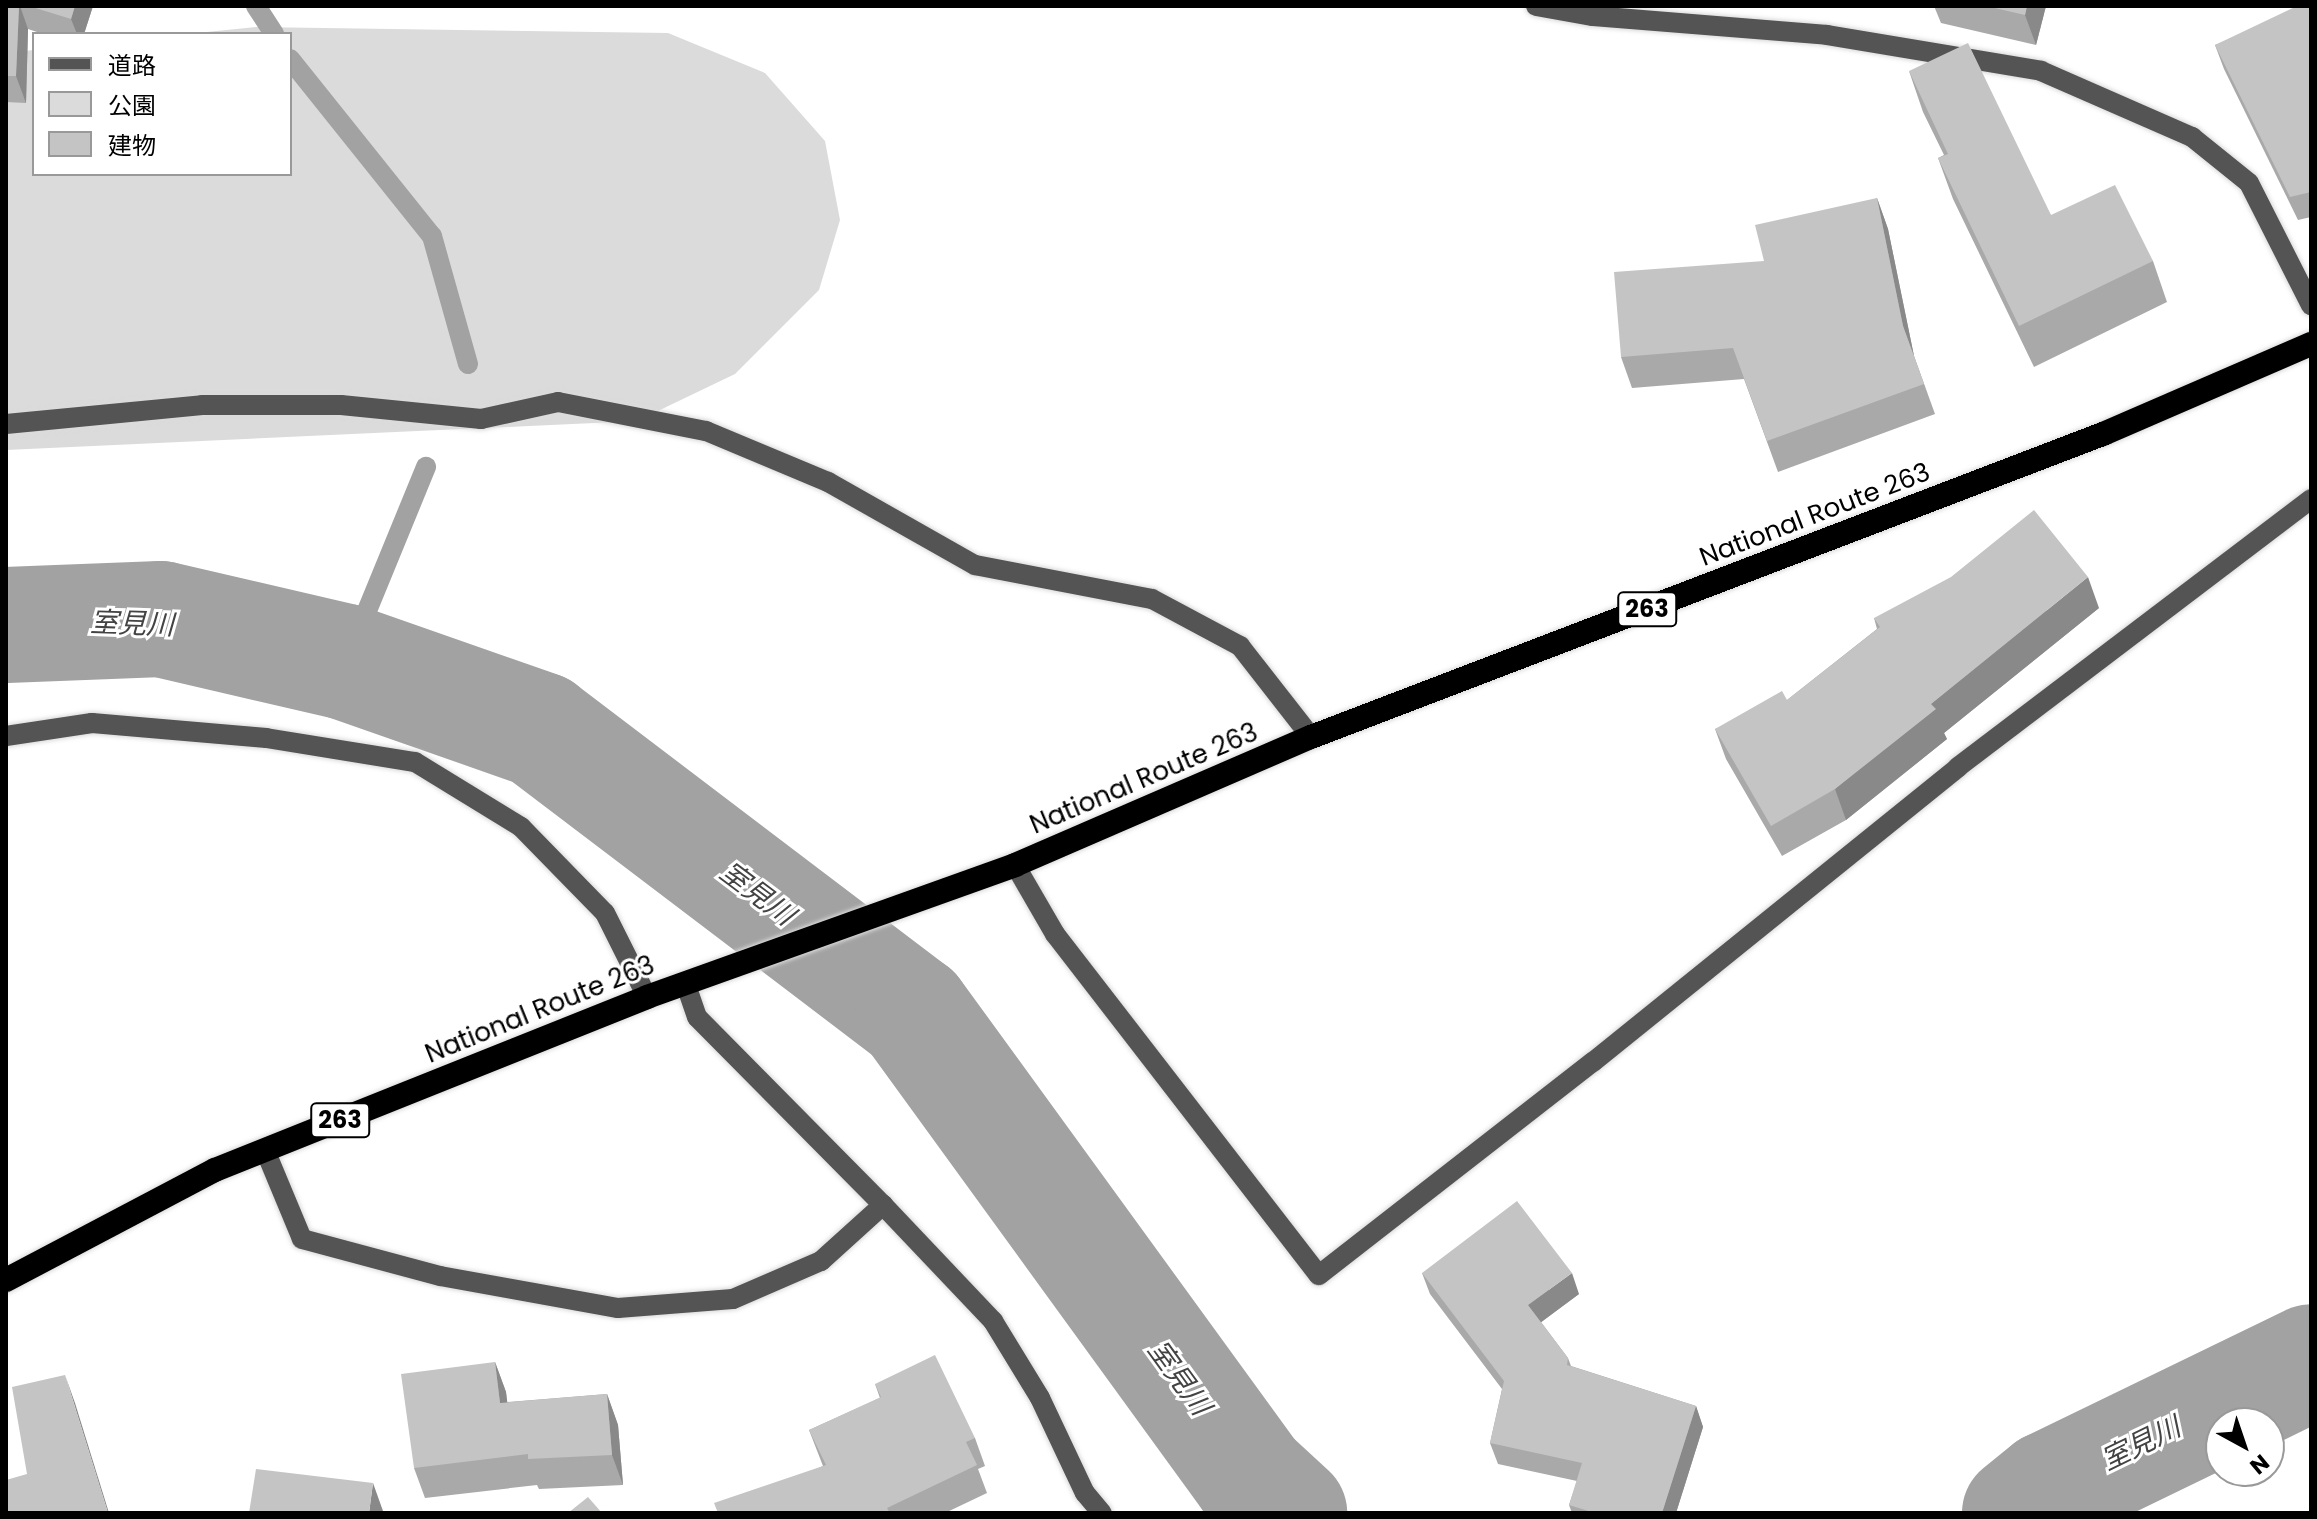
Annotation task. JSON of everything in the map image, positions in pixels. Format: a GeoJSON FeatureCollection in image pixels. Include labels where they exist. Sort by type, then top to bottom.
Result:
{"type":"FeatureCollection","features":[{"type":"Feature","properties":{"kind":"highway","name":"National Route 263"},"geometry":{"type":"LineString","coordinates":[[6,1280],[215,1170],[647,997],[984,878],[1311,737],[2103,434],[2311,344]]}},
{"type":"Feature","properties":{"kind":"street"},"geometry":{"type":"LineString","coordinates":[[1536,6],[1593,16],[1827,35],[2041,71],[2192,137],[2249,183],[2311,305]]}},
{"type":"Feature","properties":{"kind":"street"},"geometry":{"type":"LineString","coordinates":[[6,424],[202,405],[341,405],[481,419],[558,402],[706,431],[828,482],[975,565],[1152,599],[1240,646],[1311,737]]}},
{"type":"Feature","properties":{"kind":"street"},"geometry":{"type":"LineString","coordinates":[[1015,865],[1030,898],[1055,934],[1319,1275],[1593,1062],[1958,767],[2311,499]]}},
{"type":"Feature","properties":{"kind":"street"},"geometry":{"type":"LineString","coordinates":[[6,736],[92,723],[266,738],[415,762],[521,827],[605,913],[647,997]]}},
{"type":"Feature","properties":{"kind":"street"},"geometry":{"type":"LineString","coordinates":[[685,983],[697,1017],[993,1321],[1040,1398],[1085,1493],[1102,1513]]}},
{"type":"Feature","properties":{"kind":"street"},"geometry":{"type":"LineString","coordinates":[[265,1150],[302,1239],[440,1276],[618,1308],[733,1299],[821,1261],[883,1205]]}},
{"type":"Feature","properties":{"kind":"green space"},"geometry":{"type":"Polygon","coordinates":[[[256,27],[668,33],[765,73],[825,141],[840,220],[819,290],[735,374],[637,421],[6,450],[6,53],[32,50],[32,176],[292,176],[292,32],[207,32],[256,27]]]}},
{"type":"Feature","properties":{"kind":"building"},"geometry":{"type":"Polygon","coordinates":[[[6,6],[19,6],[16,76],[6,76],[6,6]]]}},
{"type":"Feature","properties":{"kind":"building"},"geometry":{"type":"Polygon","coordinates":[[[29,6],[75,6],[71,19],[29,6]]]}},
{"type":"Feature","properties":{"kind":"building"},"geometry":{"type":"Polygon","coordinates":[[[1986,6],[2027,6],[2025,15],[1986,6]]]}},
{"type":"Feature","properties":{"kind":"building"},"geometry":{"type":"Polygon","coordinates":[[[2297,6],[2311,6],[2311,192],[2290,197],[2215,45],[2297,6]]]}},
{"type":"Feature","properties":{"kind":"building"},"geometry":{"type":"Polygon","coordinates":[[[1968,43],[2051,215],[2115,185],[2153,261],[2019,326],[1938,158],[1948,154],[1909,71],[1968,43]]]}},
{"type":"Feature","properties":{"kind":"building"},"geometry":{"type":"Polygon","coordinates":[[[1877,198],[1903,326],[1924,384],[1767,441],[1733,348],[1621,357],[1614,272],[1764,261],[1755,225],[1877,198]]]}},
{"type":"Feature","properties":{"kind":"building"},"geometry":{"type":"Polygon","coordinates":[[[2034,510],[2088,577],[1931,704],[1936,709],[1835,789],[1771,826],[1715,729],[1782,691],[1787,700],[1880,627],[1874,618],[1951,577],[2034,510]]]}},
{"type":"Feature","properties":{"kind":"building"},"geometry":{"type":"Polygon","coordinates":[[[1517,1201],[1572,1273],[1528,1305],[1568,1358],[1567,1365],[1696,1406],[1662,1513],[1595,1513],[1569,1505],[1582,1463],[1490,1443],[1504,1381],[1422,1273],[1517,1201]]]}},
{"type":"Feature","properties":{"kind":"building"},"geometry":{"type":"Polygon","coordinates":[[[935,1355],[975,1438],[966,1442],[977,1465],[887,1508],[890,1513],[718,1513],[714,1503],[826,1465],[809,1430],[881,1397],[875,1384],[935,1355]]]}},
{"type":"Feature","properties":{"kind":"building"},"geometry":{"type":"Polygon","coordinates":[[[495,1362],[500,1403],[607,1394],[612,1455],[528,1459],[528,1454],[414,1468],[401,1374],[495,1362]]]}},
{"type":"Feature","properties":{"kind":"building"},"geometry":{"type":"Polygon","coordinates":[[[65,1375],[108,1513],[6,1513],[6,1480],[27,1474],[12,1387],[65,1375]]]}},
{"type":"Feature","properties":{"kind":"building"},"geometry":{"type":"Polygon","coordinates":[[[256,1469],[373,1483],[369,1513],[249,1513],[256,1469]]]}},
{"type":"Feature","properties":{"kind":"building"},"geometry":{"type":"Polygon","coordinates":[[[588,1497],[602,1513],[568,1513],[588,1497]]]}},
{"type":"Feature","properties":{"kind":"waterway"},"geometry":{"type":"LineString","coordinates":[[256,6],[273,32]]}},
{"type":"Feature","properties":{"kind":"waterway"},"geometry":{"type":"LineString","coordinates":[[292,61],[432,236],[468,364]]}},
{"type":"Feature","properties":{"kind":"waterway"},"geometry":{"type":"LineString","coordinates":[[346,662],[426,467]]}},
{"type":"Feature","properties":{"kind":"waterway","name":"室見川"},"geometry":{"type":"LineString","coordinates":[[6,625],[161,619],[346,662],[540,730],[913,1013],[1251,1478],[1289,1513]]}},
{"type":"Feature","properties":{"kind":"waterway","name":"室見川"},"geometry":{"type":"LineString","coordinates":[[2020,1513],[2050,1489],[2311,1362]]}}]}
